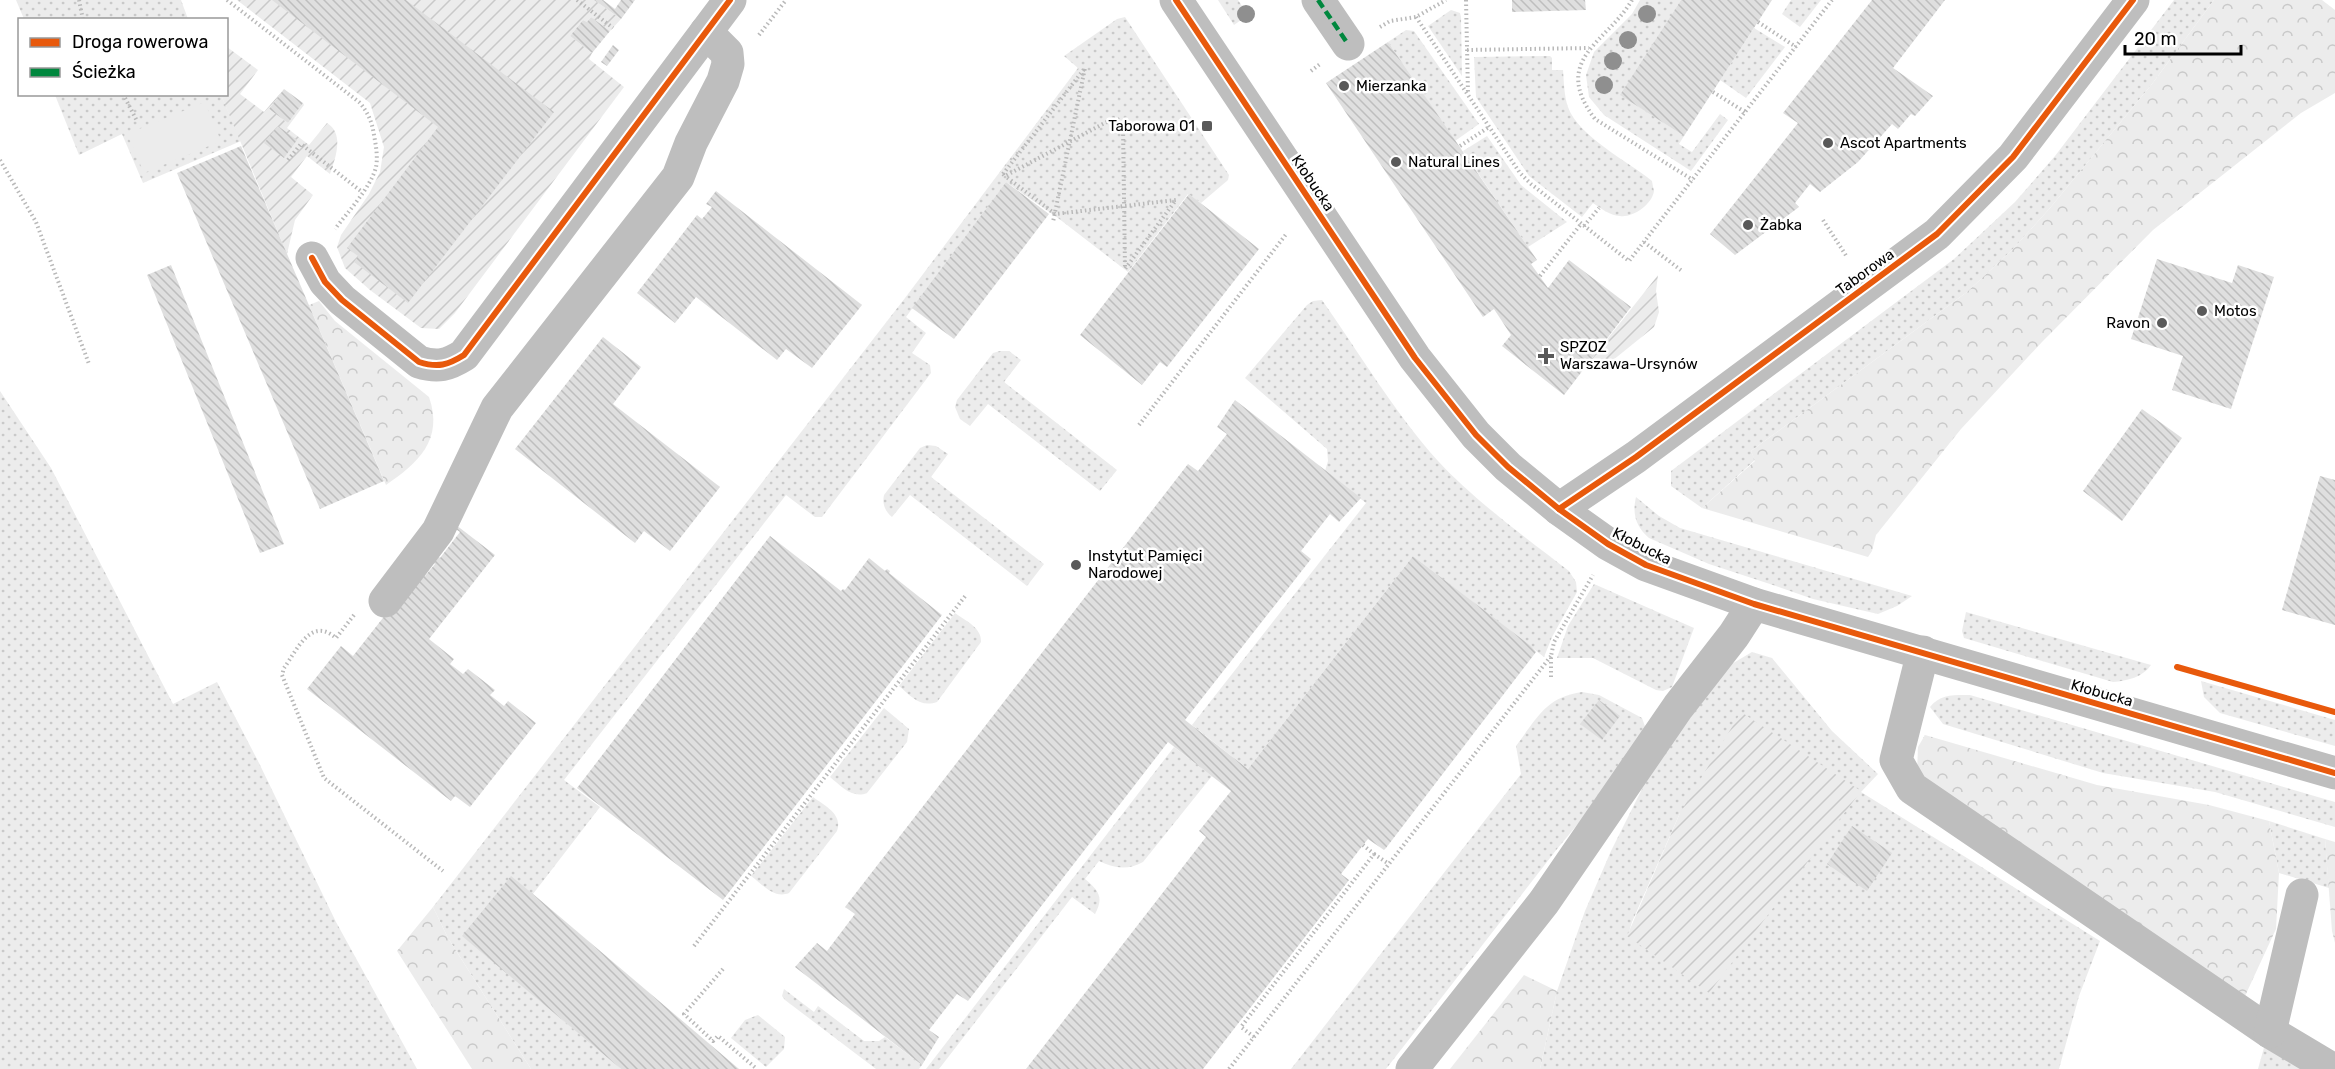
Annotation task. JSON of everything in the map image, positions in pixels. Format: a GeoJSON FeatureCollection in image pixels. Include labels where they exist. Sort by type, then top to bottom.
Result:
{"type":"FeatureCollection","features":[{"type":"Feature","properties":{"kind":"street"},"geometry":{"type":"LineString","coordinates":[[322,248],[325,282],[342,300],[419,362],[431,366],[450,364],[464,355],[730,0]]}},
{"type":"Feature","properties":{"kind":"street","name":"Kłobucka"},"geometry":{"type":"LineString","coordinates":[[1176,0],[1415,358],[1476,435],[1508,467],[1559,509],[1608,544],[1646,565],[1754,604],[2335,773]]}},
{"type":"Feature","properties":{"kind":"street"},"geometry":{"type":"LineString","coordinates":[[1318,0],[1348,44]]}},
{"type":"Feature","properties":{"kind":"street","name":"Taborowa"},"geometry":{"type":"LineString","coordinates":[[1559,509],[1645,450],[1937,234],[2013,157],[2133,0]]}},
{"type":"Feature","properties":{"kind":"street"},"geometry":{"type":"LineString","coordinates":[[385,601],[438,531],[497,408],[678,177],[691,144],[723,81],[728,64],[727,53],[706,32]]}},
{"type":"Feature","properties":{"kind":"street"},"geometry":{"type":"LineString","coordinates":[[1412,1069],[1544,903],[1678,707],[1734,635],[1754,604]]}},
{"type":"Feature","properties":{"kind":"street"},"geometry":{"type":"LineString","coordinates":[[1923,652],[1896,760],[1912,788],[2270,1032],[2332,1069]]}},
{"type":"Feature","properties":{"kind":"street"},"geometry":{"type":"LineString","coordinates":[[2270,1032],[2302,895]]}},
{"type":"Feature","properties":{"kind":"path"},"geometry":{"type":"LineString","coordinates":[[79,0],[83,18]]}},
{"type":"Feature","properties":{"kind":"path"},"geometry":{"type":"LineString","coordinates":[[227,0],[359,102],[367,110],[372,123],[376,168],[363,192],[322,248]]}},
{"type":"Feature","properties":{"kind":"path"},"geometry":{"type":"LineString","coordinates":[[577,0],[613,28]]}},
{"type":"Feature","properties":{"kind":"path"},"geometry":{"type":"LineString","coordinates":[[1466,0],[1468,95]]}},
{"type":"Feature","properties":{"kind":"path"},"geometry":{"type":"LineString","coordinates":[[1632,0],[1624,14],[1584,57],[1579,74],[1579,88],[1584,104],[1595,119],[1693,180]]}},
{"type":"Feature","properties":{"kind":"path"},"geometry":{"type":"LineString","coordinates":[[1416,17],[1520,173],[1629,261],[1832,0]]}},
{"type":"Feature","properties":{"kind":"path"},"geometry":{"type":"LineString","coordinates":[[1758,22],[1796,46]]}},
{"type":"Feature","properties":{"kind":"path"},"geometry":{"type":"LineString","coordinates":[[1467,50],[1590,48]]}},
{"type":"Feature","properties":{"kind":"path"},"geometry":{"type":"LineString","coordinates":[[1005,176],[1003,174],[1085,68],[1053,222]]}},
{"type":"Feature","properties":{"kind":"path"},"geometry":{"type":"LineString","coordinates":[[1713,92],[1745,112]]}},
{"type":"Feature","properties":{"kind":"path"},"geometry":{"type":"LineString","coordinates":[[124,96],[137,122]]}},
{"type":"Feature","properties":{"kind":"path"},"geometry":{"type":"LineString","coordinates":[[1005,176],[1055,214],[1123,207],[1176,200],[1125,269],[1123,207],[1122,126],[1116,117],[1005,176]]}},
{"type":"Feature","properties":{"kind":"path"},"geometry":{"type":"LineString","coordinates":[[1460,146],[1489,127]]}},
{"type":"Feature","properties":{"kind":"path"},"geometry":{"type":"LineString","coordinates":[[288,160],[292,152],[301,144],[363,192]]}},
{"type":"Feature","properties":{"kind":"path"},"geometry":{"type":"LineString","coordinates":[[0,160],[36,222],[89,364]]}},
{"type":"Feature","properties":{"kind":"path"},"geometry":{"type":"LineString","coordinates":[[1540,276],[1599,208]]}},
{"type":"Feature","properties":{"kind":"path"},"geometry":{"type":"LineString","coordinates":[[1823,220],[1851,263]]}},
{"type":"Feature","properties":{"kind":"path"},"geometry":{"type":"LineString","coordinates":[[1139,425],[1288,233]]}},
{"type":"Feature","properties":{"kind":"path"},"geometry":{"type":"LineString","coordinates":[[1644,242],[1682,271]]}},
{"type":"Feature","properties":{"kind":"path"},"geometry":{"type":"LineString","coordinates":[[1551,677],[1554,642],[1593,575]]}},
{"type":"Feature","properties":{"kind":"path"},"geometry":{"type":"LineString","coordinates":[[385,601],[373,591],[336,638],[329,632],[321,630],[310,633],[284,668],[282,675],[324,778],[443,871]]}},
{"type":"Feature","properties":{"kind":"path"},"geometry":{"type":"LineString","coordinates":[[694,946],[966,595]]}},
{"type":"Feature","properties":{"kind":"path"},"geometry":{"type":"LineString","coordinates":[[1228,1069],[1551,656]]}},
{"type":"Feature","properties":{"kind":"path"},"geometry":{"type":"LineString","coordinates":[[1363,845],[1389,864]]}},
{"type":"Feature","properties":{"kind":"path"},"geometry":{"type":"LineString","coordinates":[[1254,1037],[1241,1027],[1374,854]]}},
{"type":"Feature","properties":{"kind":"path"},"geometry":{"type":"LineString","coordinates":[[723,969],[684,1014],[713,1041],[718,1036],[757,1069]]}},
{"type":"Feature","properties":{"kind":"green space"},"geometry":{"type":"Polygon","coordinates":[[[16,0],[181,0],[188,18],[24,18],[16,0]]]}},
{"type":"Feature","properties":{"kind":"green space"},"geometry":{"type":"Polygon","coordinates":[[[237,0],[594,0],[621,19],[610,31],[591,17],[587,22],[583,20],[570,36],[592,53],[589,59],[624,87],[455,313],[439,329],[421,328],[345,268],[337,247],[341,235],[369,194],[380,172],[384,147],[370,103],[237,0]]]}},
{"type":"Feature","properties":{"kind":"green space"},"geometry":{"type":"Polygon","coordinates":[[[1218,0],[1238,0],[1248,15],[1234,25],[1218,0]]]}},
{"type":"Feature","properties":{"kind":"green space"},"geometry":{"type":"Polygon","coordinates":[[[1640,0],[1681,0],[1621,95],[1684,136],[1679,144],[1692,152],[1720,114],[1728,120],[1691,171],[1604,115],[1589,97],[1586,75],[1594,52],[1632,14],[1640,0]]]}},
{"type":"Feature","properties":{"kind":"green space"},"geometry":{"type":"Polygon","coordinates":[[[1791,0],[1821,0],[1800,27],[1782,14],[1791,0]]]}},
{"type":"Feature","properties":{"kind":"green space"},"geometry":{"type":"Polygon","coordinates":[[[2174,0],[2214,0],[2152,84],[2050,208],[2012,250],[1967,292],[1751,451],[1755,460],[1702,508],[1671,486],[1671,471],[1954,259],[2015,202],[2055,156],[2174,0]]]}},
{"type":"Feature","properties":{"kind":"green space"},"geometry":{"type":"Polygon","coordinates":[[[2214,0],[2322,0],[2335,10],[2335,93],[2301,113],[2153,230],[2042,342],[1961,429],[1876,535],[1868,557],[1702,508],[1755,461],[1751,451],[1967,292],[2012,250],[2050,208],[2152,84],[2214,0]]]}},
{"type":"Feature","properties":{"kind":"green space"},"geometry":{"type":"Polygon","coordinates":[[[1451,10],[1460,13],[1461,17],[1462,76],[1428,26],[1451,10]]]}},
{"type":"Feature","properties":{"kind":"green space"},"geometry":{"type":"Polygon","coordinates":[[[1125,17],[1229,175],[1228,180],[1201,203],[1188,194],[1128,272],[1058,218],[1006,182],[906,317],[926,333],[912,353],[930,365],[931,373],[822,517],[815,517],[786,495],[564,780],[600,807],[533,894],[463,936],[621,1069],[531,1069],[448,938],[433,907],[905,298],[1078,68],[1064,56],[1117,19],[1125,17]]]}},
{"type":"Feature","properties":{"kind":"green space"},"geometry":{"type":"Polygon","coordinates":[[[1754,28],[1785,47],[1746,98],[1720,80],[1754,28]]]}},
{"type":"Feature","properties":{"kind":"green space"},"geometry":{"type":"Polygon","coordinates":[[[1406,30],[1414,31],[1479,124],[1455,141],[1388,42],[1406,30]]]}},
{"type":"Feature","properties":{"kind":"green space"},"geometry":{"type":"Polygon","coordinates":[[[228,48],[258,70],[240,94],[264,112],[284,89],[269,109],[288,123],[303,103],[304,105],[287,128],[309,145],[327,123],[336,134],[337,147],[330,174],[307,156],[291,177],[313,195],[295,220],[287,254],[221,96],[228,96],[228,48]]]}},
{"type":"Feature","properties":{"kind":"green space"},"geometry":{"type":"Polygon","coordinates":[[[1550,56],[1552,70],[1563,70],[1568,107],[1582,128],[1605,148],[1652,181],[1654,191],[1650,201],[1636,213],[1625,216],[1616,215],[1593,203],[1582,217],[1529,176],[1476,97],[1474,57],[1550,56]]]}},
{"type":"Feature","properties":{"kind":"green space"},"geometry":{"type":"Polygon","coordinates":[[[55,96],[221,96],[241,141],[143,183],[122,134],[79,155],[55,96]]]}},
{"type":"Feature","properties":{"kind":"green space"},"geometry":{"type":"Polygon","coordinates":[[[205,102],[221,141],[144,173],[127,134],[205,102]]]}},
{"type":"Feature","properties":{"kind":"green space"},"geometry":{"type":"Polygon","coordinates":[[[1487,136],[1521,185],[1567,222],[1528,247],[1463,151],[1487,136]]]}},
{"type":"Feature","properties":{"kind":"green space"},"geometry":{"type":"Polygon","coordinates":[[[1658,275],[1656,291],[1659,312],[1654,327],[1602,369],[1590,361],[1658,275]]]}},
{"type":"Feature","properties":{"kind":"green space"},"geometry":{"type":"Polygon","coordinates":[[[1322,300],[1392,403],[1438,461],[1484,504],[1569,571],[1576,582],[1577,592],[1552,637],[1544,657],[1413,556],[1248,769],[1192,725],[1366,503],[1325,471],[1328,461],[1327,449],[1245,378],[1307,305],[1313,301],[1322,300]]]}},
{"type":"Feature","properties":{"kind":"green space"},"geometry":{"type":"Polygon","coordinates":[[[319,301],[335,321],[429,397],[433,412],[433,426],[425,449],[418,459],[386,485],[309,305],[319,301]]]}},
{"type":"Feature","properties":{"kind":"green space"},"geometry":{"type":"Polygon","coordinates":[[[1009,351],[1021,360],[1004,382],[1117,470],[1100,491],[988,404],[970,426],[960,419],[955,407],[957,400],[993,353],[1009,351]]]}},
{"type":"Feature","properties":{"kind":"green space"},"geometry":{"type":"Polygon","coordinates":[[[0,391],[51,468],[173,704],[217,682],[336,922],[417,1069],[0,1069],[0,391]]]}},
{"type":"Feature","properties":{"kind":"green space"},"geometry":{"type":"Polygon","coordinates":[[[927,445],[936,446],[948,454],[931,477],[1044,564],[1027,586],[910,495],[892,517],[888,512],[884,504],[884,495],[920,448],[927,445]]]}},
{"type":"Feature","properties":{"kind":"green space"},"geometry":{"type":"Polygon","coordinates":[[[1636,497],[1659,516],[1680,528],[1912,596],[1897,606],[1878,614],[1813,599],[1709,564],[1649,538],[1636,520],[1636,497]]]}},
{"type":"Feature","properties":{"kind":"green space"},"geometry":{"type":"Polygon","coordinates":[[[1594,584],[1694,628],[1672,687],[1663,691],[1656,690],[1593,658],[1557,658],[1568,626],[1594,584]]]}},
{"type":"Feature","properties":{"kind":"green space"},"geometry":{"type":"Polygon","coordinates":[[[1966,612],[2151,665],[2144,673],[2134,678],[2113,682],[1964,638],[1962,631],[1966,612]]]}},
{"type":"Feature","properties":{"kind":"green space"},"geometry":{"type":"Polygon","coordinates":[[[955,613],[976,629],[981,642],[937,702],[921,702],[899,686],[955,613]]]}},
{"type":"Feature","properties":{"kind":"green space"},"geometry":{"type":"Polygon","coordinates":[[[1752,652],[1772,658],[1832,731],[1878,774],[1861,792],[2100,941],[2079,996],[2059,1069],[1540,1069],[1557,991],[1585,911],[1611,851],[1653,767],[1730,665],[1752,652]],[[1860,791],[1680,813],[1628,936],[1778,899],[1860,791]]]}},
{"type":"Feature","properties":{"kind":"green space"},"geometry":{"type":"Polygon","coordinates":[[[2201,681],[2335,720],[2335,746],[2220,713],[2204,697],[2201,681]]]}},
{"type":"Feature","properties":{"kind":"green space"},"geometry":{"type":"Polygon","coordinates":[[[1582,692],[1599,695],[1642,718],[1647,732],[1616,778],[1557,849],[1386,1069],[1291,1069],[1521,774],[1516,746],[1543,710],[1559,699],[1582,692]]]}},
{"type":"Feature","properties":{"kind":"green space"},"geometry":{"type":"Polygon","coordinates":[[[1970,695],[2335,802],[2335,827],[2215,792],[2103,773],[1943,724],[1930,707],[1943,697],[1970,695]]]}},
{"type":"Feature","properties":{"kind":"green space"},"geometry":{"type":"Polygon","coordinates":[[[884,708],[909,729],[907,742],[867,793],[852,793],[830,777],[884,708]]]}},
{"type":"Feature","properties":{"kind":"green space"},"geometry":{"type":"Polygon","coordinates":[[[1741,712],[1861,791],[1709,993],[1627,936],[1680,813],[1741,712]]]}},
{"type":"Feature","properties":{"kind":"green space"},"geometry":{"type":"Polygon","coordinates":[[[1925,735],[2097,785],[2209,805],[2269,821],[2279,873],[2276,929],[2245,996],[1917,773],[1918,747],[1925,735]]]}},
{"type":"Feature","properties":{"kind":"green space"},"geometry":{"type":"Polygon","coordinates":[[[1174,747],[1212,776],[1143,862],[1121,867],[1099,861],[1085,879],[1099,895],[1095,914],[1072,897],[939,1069],[926,1069],[1174,747]]]}},
{"type":"Feature","properties":{"kind":"green space"},"geometry":{"type":"Polygon","coordinates":[[[813,797],[835,815],[837,831],[789,893],[774,893],[751,876],[813,797]]]}},
{"type":"Feature","properties":{"kind":"green space"},"geometry":{"type":"Polygon","coordinates":[[[2269,821],[2325,839],[2329,888],[2279,873],[2269,821]]]}},
{"type":"Feature","properties":{"kind":"green space"},"geometry":{"type":"Polygon","coordinates":[[[2325,839],[2335,842],[2335,943],[2332,931],[2325,839]]]}},
{"type":"Feature","properties":{"kind":"green space"},"geometry":{"type":"Polygon","coordinates":[[[433,907],[448,938],[531,1069],[472,1069],[397,951],[433,907]]]}},
{"type":"Feature","properties":{"kind":"green space"},"geometry":{"type":"Polygon","coordinates":[[[1524,975],[1557,991],[1540,1069],[1450,1069],[1524,975]]]}},
{"type":"Feature","properties":{"kind":"green space"},"geometry":{"type":"Polygon","coordinates":[[[784,989],[814,1012],[818,1006],[864,1041],[879,1041],[885,1037],[922,1065],[919,1069],[876,1069],[785,1000],[782,996],[784,989]]]}},
{"type":"Feature","properties":{"kind":"green space"},"geometry":{"type":"Polygon","coordinates":[[[758,1015],[785,1037],[784,1049],[766,1067],[731,1038],[745,1020],[758,1015]]]}},
{"type":"Feature","properties":{"kind":"green space"},"geometry":{"type":"Polygon","coordinates":[[[2265,1044],[2306,1069],[2258,1069],[2265,1044]]]}},
{"type":"Feature","properties":{"kind":"building"},"geometry":{"type":"Polygon","coordinates":[[[272,0],[406,0],[554,112],[408,303],[354,262],[358,256],[347,248],[438,127],[272,0]]]}},
{"type":"Feature","properties":{"kind":"building"},"geometry":{"type":"Polygon","coordinates":[[[594,0],[603,0],[615,9],[621,0],[635,0],[621,19],[594,0]]]}},
{"type":"Feature","properties":{"kind":"building"},"geometry":{"type":"Polygon","coordinates":[[[1512,0],[1585,0],[1586,10],[1512,12],[1512,0]]]}},
{"type":"Feature","properties":{"kind":"building"},"geometry":{"type":"Polygon","coordinates":[[[1681,0],[1772,0],[1684,136],[1620,95],[1681,0]]]}},
{"type":"Feature","properties":{"kind":"building"},"geometry":{"type":"Polygon","coordinates":[[[1872,0],[1945,0],[1893,68],[1933,96],[1915,116],[1911,114],[1898,129],[1892,124],[1858,162],[1820,192],[1810,184],[1795,203],[1799,207],[1735,255],[1710,234],[1798,123],[1783,113],[1872,0]]]}},
{"type":"Feature","properties":{"kind":"building"},"geometry":{"type":"Polygon","coordinates":[[[591,17],[610,31],[592,53],[570,36],[583,20],[587,22],[591,17]]]}},
{"type":"Feature","properties":{"kind":"building"},"geometry":{"type":"Polygon","coordinates":[[[1388,42],[1537,260],[1531,264],[1548,288],[1569,260],[1631,307],[1564,395],[1502,346],[1511,335],[1494,309],[1483,317],[1326,83],[1388,42]]]}},
{"type":"Feature","properties":{"kind":"building"},"geometry":{"type":"Polygon","coordinates":[[[613,45],[619,50],[607,66],[601,62],[613,45]]]}},
{"type":"Feature","properties":{"kind":"building"},"geometry":{"type":"Polygon","coordinates":[[[284,89],[303,103],[288,123],[269,109],[284,89]]]}},
{"type":"Feature","properties":{"kind":"building"},"geometry":{"type":"Polygon","coordinates":[[[278,126],[297,140],[284,158],[264,143],[278,126]]]}},
{"type":"Feature","properties":{"kind":"building"},"geometry":{"type":"Polygon","coordinates":[[[241,146],[384,481],[320,509],[177,173],[241,146]]]}},
{"type":"Feature","properties":{"kind":"building"},"geometry":{"type":"Polygon","coordinates":[[[1006,182],[1049,214],[954,339],[912,308],[1006,182]]]}},
{"type":"Feature","properties":{"kind":"building"},"geometry":{"type":"Polygon","coordinates":[[[716,191],[862,305],[812,368],[786,349],[777,360],[696,297],[675,323],[637,293],[697,215],[702,219],[712,207],[706,204],[716,191]]]}},
{"type":"Feature","properties":{"kind":"building"},"geometry":{"type":"Polygon","coordinates":[[[1189,194],[1259,249],[1167,367],[1160,362],[1142,385],[1080,335],[1189,194]]]}},
{"type":"Feature","properties":{"kind":"building","name":"Motos"},"geometry":{"type":"Polygon","coordinates":[[[2157,259],[2232,283],[2238,265],[2274,277],[2231,409],[2172,390],[2183,356],[2131,339],[2157,259]]]}},
{"type":"Feature","properties":{"kind":"building"},"geometry":{"type":"Polygon","coordinates":[[[171,265],[284,544],[260,553],[147,275],[171,265]]]}},
{"type":"Feature","properties":{"kind":"building"},"geometry":{"type":"Polygon","coordinates":[[[603,337],[641,367],[613,404],[720,487],[670,551],[644,531],[635,543],[515,449],[603,337]]]}},
{"type":"Feature","properties":{"kind":"building"},"geometry":{"type":"Polygon","coordinates":[[[1235,400],[1361,498],[1339,522],[1330,514],[1301,551],[1311,559],[1185,720],[1248,769],[1413,556],[1536,652],[1386,848],[1384,850],[1368,839],[1363,845],[1341,874],[1349,880],[1203,1069],[1026,1069],[1206,837],[1199,831],[1231,791],[1168,742],[968,1001],[957,994],[929,1030],[939,1037],[922,1065],[795,967],[817,943],[827,951],[855,914],[845,907],[1188,464],[1198,471],[1227,434],[1217,427],[1235,400]]]}},
{"type":"Feature","properties":{"kind":"building"},"geometry":{"type":"Polygon","coordinates":[[[2142,409],[2182,438],[2122,521],[2083,491],[2142,409]]]}},
{"type":"Feature","properties":{"kind":"building"},"geometry":{"type":"Polygon","coordinates":[[[2320,476],[2335,480],[2335,625],[2282,610],[2320,476]]]}},
{"type":"Feature","properties":{"kind":"building"},"geometry":{"type":"Polygon","coordinates":[[[456,525],[495,555],[429,639],[454,659],[450,664],[463,674],[468,669],[495,690],[490,695],[504,706],[508,701],[536,723],[470,807],[455,796],[451,801],[307,689],[341,646],[353,656],[419,572],[425,576],[435,564],[429,560],[434,553],[440,558],[460,532],[454,528],[456,525]]]}},
{"type":"Feature","properties":{"kind":"building"},"geometry":{"type":"Polygon","coordinates":[[[770,536],[841,591],[845,590],[869,558],[885,571],[887,569],[890,571],[889,573],[942,615],[723,900],[577,788],[770,536]]]}},
{"type":"Feature","properties":{"kind":"building"},"geometry":{"type":"Polygon","coordinates":[[[1599,700],[1620,716],[1602,740],[1580,724],[1599,700]]]}},
{"type":"Feature","properties":{"kind":"building"},"geometry":{"type":"Polygon","coordinates":[[[1852,826],[1892,853],[1867,891],[1827,864],[1852,826]]]}},
{"type":"Feature","properties":{"kind":"building"},"geometry":{"type":"Polygon","coordinates":[[[511,876],[739,1069],[621,1069],[462,936],[511,876]]]}},
{"type":"Feature","properties":{"kind":"marked path"},"geometry":{"type":"LineString","coordinates":[[1318,0],[1348,44]]}},
{"type":"Feature","properties":{"kind":"cycle path"},"geometry":{"type":"LineString","coordinates":[[312,258],[325,282],[342,300],[419,362],[443,365],[464,355],[730,0]]}},
{"type":"Feature","properties":{"kind":"cycle path"},"geometry":{"type":"LineString","coordinates":[[1176,0],[1415,358],[1476,435],[1508,467],[1559,509],[1608,544],[1646,565],[1754,604],[2335,773]]}},
{"type":"Feature","properties":{"kind":"cycle path"},"geometry":{"type":"LineString","coordinates":[[1559,509],[1636,457],[1937,234],[2013,157],[2133,0]]}},
{"type":"Feature","properties":{"kind":"cycle path"},"geometry":{"type":"LineString","coordinates":[[2177,667],[2335,712]]}},
{"type":"Feature","properties":{"kind":"place","name":"Mierzanka"},"geometry":{"type":"Point","coordinates":[1344,86]}},
{"type":"Feature","properties":{"kind":"place","name":"Taborowa 01"},"geometry":{"type":"Point","coordinates":[1207,126]}},
{"type":"Feature","properties":{"kind":"place","name":"Ascot Apartments"},"geometry":{"type":"Point","coordinates":[1828,143]}},
{"type":"Feature","properties":{"kind":"place","name":"Natural Lines"},"geometry":{"type":"Point","coordinates":[1396,162]}},
{"type":"Feature","properties":{"kind":"place","name":"Żabka"},"geometry":{"type":"Point","coordinates":[1748,225]}},
{"type":"Feature","properties":{"kind":"place","name":"Motos"},"geometry":{"type":"Point","coordinates":[2202,311]}},
{"type":"Feature","properties":{"kind":"place","name":"Ravon"},"geometry":{"type":"Point","coordinates":[2162,323]}},
{"type":"Feature","properties":{"kind":"place","name":"SPZOZ Warszawa-Ursynów"},"geometry":{"type":"Point","coordinates":[1546,356]}},
{"type":"Feature","properties":{"kind":"place","name":"Instytut Pamięci Narodowej"},"geometry":{"type":"Point","coordinates":[1076,565]}}]}
